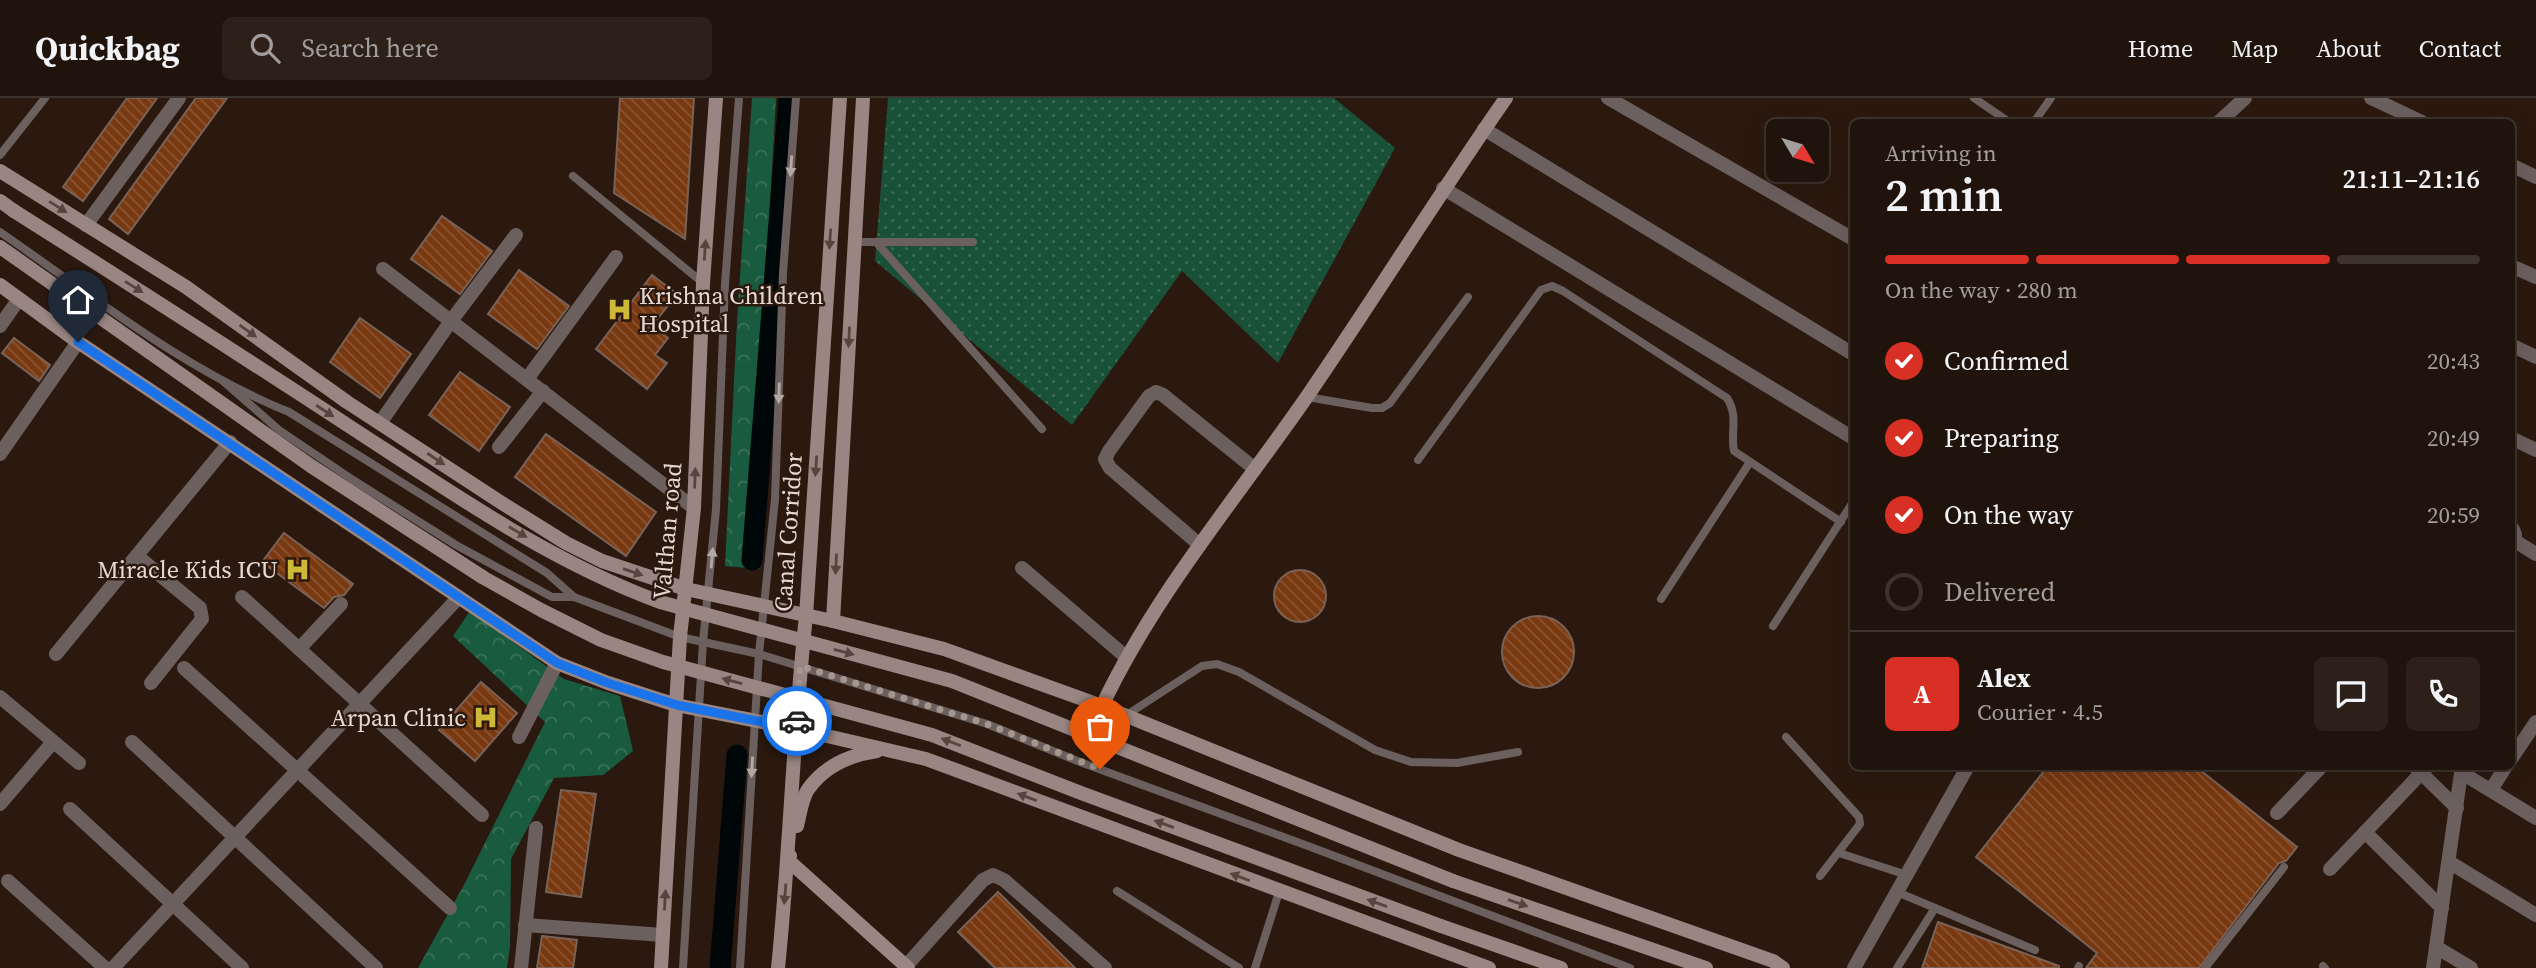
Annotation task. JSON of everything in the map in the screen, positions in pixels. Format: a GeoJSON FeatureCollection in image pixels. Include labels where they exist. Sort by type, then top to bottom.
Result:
{"type":"FeatureCollection","features":[{"type":"Feature","properties":{"kind":"main road","name":"Valthan road"},"geometry":{"type":"LineString","coordinates":[[661,968],[680,637],[694,508],[703,283],[716,98]]}},
{"type":"Feature","properties":{"kind":"main road","name":"Canal Corridor"},"geometry":{"type":"LineString","coordinates":[[778,968],[789,861],[840,98]]}},
{"type":"Feature","properties":{"kind":"main road"},"geometry":{"type":"LineString","coordinates":[[833,621],[863,98]]}},
{"type":"Feature","properties":{"kind":"main road"},"geometry":{"type":"LineString","coordinates":[[1102,706],[1126,657],[1162,598],[1307,397],[1443,188],[1506,98]]}},
{"type":"Feature","properties":{"kind":"main road"},"geometry":{"type":"LineString","coordinates":[[0,171],[186,286],[347,402],[566,543],[602,561],[687,589],[944,649],[1102,706],[1459,850],[1773,961],[1783,968]]}},
{"type":"Feature","properties":{"kind":"main road"},"geometry":{"type":"LineString","coordinates":[[0,201],[397,457],[516,531],[613,585],[660,602],[952,681],[1454,881],[1706,968]]}},
{"type":"Feature","properties":{"kind":"main road"},"geometry":{"type":"LineString","coordinates":[[0,247],[311,466],[484,578],[601,640],[663,662],[932,735],[1081,793],[1561,968]]}},
{"type":"Feature","properties":{"kind":"main road"},"geometry":{"type":"LineString","coordinates":[[0,285],[78,342],[557,663],[677,705],[797,729],[926,760],[1489,968]]}},
{"type":"Feature","properties":{"kind":"main road"},"geometry":{"type":"LineString","coordinates":[[885,750],[852,755],[828,769],[807,789],[789,861],[907,967]]}},
{"type":"Feature","properties":{"kind":"street"},"geometry":{"type":"LineString","coordinates":[[86,225],[179,98]]}},
{"type":"Feature","properties":{"kind":"street"},"geometry":{"type":"LineString","coordinates":[[1608,98],[1850,237]]}},
{"type":"Feature","properties":{"kind":"street"},"geometry":{"type":"LineString","coordinates":[[2228,119],[2245,98]]}},
{"type":"Feature","properties":{"kind":"street"},"geometry":{"type":"LineString","coordinates":[[2371,98],[2416,119]]}},
{"type":"Feature","properties":{"kind":"street"},"geometry":{"type":"LineString","coordinates":[[1484,129],[1850,352]]}},
{"type":"Feature","properties":{"kind":"street"},"geometry":{"type":"LineString","coordinates":[[2515,167],[2536,177]]}},
{"type":"Feature","properties":{"kind":"street"},"geometry":{"type":"LineString","coordinates":[[1443,188],[1850,436]]}},
{"type":"Feature","properties":{"kind":"street"},"geometry":{"type":"LineString","coordinates":[[380,423],[451,321],[516,235]]}},
{"type":"Feature","properties":{"kind":"street"},"geometry":{"type":"LineString","coordinates":[[527,379],[616,257]]}},
{"type":"Feature","properties":{"kind":"street"},"geometry":{"type":"LineString","coordinates":[[2515,268],[2536,277]]}},
{"type":"Feature","properties":{"kind":"street"},"geometry":{"type":"LineString","coordinates":[[383,269],[694,508]]}},
{"type":"Feature","properties":{"kind":"street"},"geometry":{"type":"LineString","coordinates":[[0,326],[19,299]]}},
{"type":"Feature","properties":{"kind":"street"},"geometry":{"type":"LineString","coordinates":[[0,454],[78,342]]}},
{"type":"Feature","properties":{"kind":"street"},"geometry":{"type":"LineString","coordinates":[[2515,347],[2536,357]]}},
{"type":"Feature","properties":{"kind":"street"},"geometry":{"type":"LineString","coordinates":[[499,447],[543,391]]}},
{"type":"Feature","properties":{"kind":"street"},"geometry":{"type":"LineString","coordinates":[[1200,544],[1110,468],[1105,459],[1108,451],[1149,396],[1156,392],[1255,469]]}},
{"type":"Feature","properties":{"kind":"street"},"geometry":{"type":"LineString","coordinates":[[2515,440],[2536,450]]}},
{"type":"Feature","properties":{"kind":"street"},"geometry":{"type":"LineString","coordinates":[[56,654],[230,442]]}},
{"type":"Feature","properties":{"kind":"street"},"geometry":{"type":"LineString","coordinates":[[2515,539],[2536,554]]}},
{"type":"Feature","properties":{"kind":"street"},"geometry":{"type":"LineString","coordinates":[[137,556],[200,608],[202,613],[202,619],[150,683]]}},
{"type":"Feature","properties":{"kind":"street"},"geometry":{"type":"LineString","coordinates":[[1022,568],[1126,657]]}},
{"type":"Feature","properties":{"kind":"street"},"geometry":{"type":"LineString","coordinates":[[242,597],[482,816]]}},
{"type":"Feature","properties":{"kind":"street"},"geometry":{"type":"LineString","coordinates":[[113,968],[459,597]]}},
{"type":"Feature","properties":{"kind":"street"},"geometry":{"type":"LineString","coordinates":[[299,649],[341,604]]}},
{"type":"Feature","properties":{"kind":"street"},"geometry":{"type":"LineString","coordinates":[[519,737],[557,663]]}},
{"type":"Feature","properties":{"kind":"street"},"geometry":{"type":"LineString","coordinates":[[184,668],[450,908]]}},
{"type":"Feature","properties":{"kind":"street"},"geometry":{"type":"LineString","coordinates":[[0,697],[79,763]]}},
{"type":"Feature","properties":{"kind":"street"},"geometry":{"type":"LineString","coordinates":[[2515,753],[2536,722]]}},
{"type":"Feature","properties":{"kind":"street"},"geometry":{"type":"LineString","coordinates":[[0,804],[53,742]]}},
{"type":"Feature","properties":{"kind":"street"},"geometry":{"type":"LineString","coordinates":[[132,742],[376,968]]}},
{"type":"Feature","properties":{"kind":"street"},"geometry":{"type":"LineString","coordinates":[[1854,968],[1966,770]]}},
{"type":"Feature","properties":{"kind":"street"},"geometry":{"type":"LineString","coordinates":[[2277,813],[2318,770]]}},
{"type":"Feature","properties":{"kind":"street"},"geometry":{"type":"LineString","coordinates":[[2329,869],[2420,770]]}},
{"type":"Feature","properties":{"kind":"street"},"geometry":{"type":"LineString","coordinates":[[2422,770],[2457,808]]}},
{"type":"Feature","properties":{"kind":"street"},"geometry":{"type":"LineString","coordinates":[[2433,968],[2462,770],[2536,818]]}},
{"type":"Feature","properties":{"kind":"street"},"geometry":{"type":"LineString","coordinates":[[2491,790],[2504,770]]}},
{"type":"Feature","properties":{"kind":"street"},"geometry":{"type":"LineString","coordinates":[[70,809],[242,968]]}},
{"type":"Feature","properties":{"kind":"street"},"geometry":{"type":"LineString","coordinates":[[520,968],[536,828]]}},
{"type":"Feature","properties":{"kind":"street"},"geometry":{"type":"LineString","coordinates":[[2365,832],[2442,908]]}},
{"type":"Feature","properties":{"kind":"street"},"geometry":{"type":"LineString","coordinates":[[2449,862],[2536,915]]}},
{"type":"Feature","properties":{"kind":"street"},"geometry":{"type":"LineString","coordinates":[[907,967],[983,880],[993,875],[1004,880],[1105,968]]}},
{"type":"Feature","properties":{"kind":"street"},"geometry":{"type":"LineString","coordinates":[[8,881],[105,968]]}},
{"type":"Feature","properties":{"kind":"street"},"geometry":{"type":"LineString","coordinates":[[525,925],[663,934]]}},
{"type":"Feature","properties":{"kind":"street"},"geometry":{"type":"LineString","coordinates":[[2436,947],[2471,968]]}},
{"type":"Feature","properties":{"kind":"lane"},"geometry":{"type":"LineString","coordinates":[[0,156],[45,98]]}},
{"type":"Feature","properties":{"kind":"lane"},"geometry":{"type":"LineString","coordinates":[[683,968],[698,709],[716,509],[725,284],[739,98]]}},
{"type":"Feature","properties":{"kind":"lane"},"geometry":{"type":"LineString","coordinates":[[740,968],[759,654],[775,499],[783,273],[796,98]]}},
{"type":"Feature","properties":{"kind":"lane"},"geometry":{"type":"LineString","coordinates":[[1974,98],[2005,119]]}},
{"type":"Feature","properties":{"kind":"lane"},"geometry":{"type":"LineString","coordinates":[[2037,119],[2051,98]]}},
{"type":"Feature","properties":{"kind":"lane"},"geometry":{"type":"LineString","coordinates":[[573,176],[703,283]]}},
{"type":"Feature","properties":{"kind":"lane"},"geometry":{"type":"LineString","coordinates":[[0,232],[155,340],[252,397],[289,412],[547,573],[574,597]]}},
{"type":"Feature","properties":{"kind":"lane"},"geometry":{"type":"LineString","coordinates":[[854,242],[973,242]]}},
{"type":"Feature","properties":{"kind":"lane"},"geometry":{"type":"LineString","coordinates":[[876,242],[1042,429]]}},
{"type":"Feature","properties":{"kind":"lane"},"geometry":{"type":"LineString","coordinates":[[1418,460],[1541,290],[1552,286],[1727,398],[1733,408],[1734,451],[1841,522]]}},
{"type":"Feature","properties":{"kind":"lane"},"geometry":{"type":"LineString","coordinates":[[1307,397],[1382,408],[1390,403],[1468,297]]}},
{"type":"Feature","properties":{"kind":"lane"},"geometry":{"type":"LineString","coordinates":[[223,381],[279,430],[352,480],[456,545],[537,591],[552,597],[574,597],[680,637],[759,654],[987,724],[1080,762],[1630,968]]}},
{"type":"Feature","properties":{"kind":"lane"},"geometry":{"type":"LineString","coordinates":[[1661,599],[1750,462]]}},
{"type":"Feature","properties":{"kind":"lane"},"geometry":{"type":"LineString","coordinates":[[1773,625],[1850,507]]}},
{"type":"Feature","properties":{"kind":"lane"},"geometry":{"type":"LineString","coordinates":[[1125,716],[1202,666],[1217,664],[1239,672],[1375,750],[1411,762],[1457,763],[1518,752]]}},
{"type":"Feature","properties":{"kind":"lane"},"geometry":{"type":"LineString","coordinates":[[1786,737],[1859,817],[1860,824],[1820,876]]}},
{"type":"Feature","properties":{"kind":"lane"},"geometry":{"type":"LineString","coordinates":[[1839,853],[1907,875]]}},
{"type":"Feature","properties":{"kind":"lane"},"geometry":{"type":"LineString","coordinates":[[2204,968],[2284,867]]}},
{"type":"Feature","properties":{"kind":"lane"},"geometry":{"type":"LineString","coordinates":[[1117,891],[1239,968]]}},
{"type":"Feature","properties":{"kind":"lane"},"geometry":{"type":"LineString","coordinates":[[1255,968],[1279,891]]}},
{"type":"Feature","properties":{"kind":"lane"},"geometry":{"type":"LineString","coordinates":[[1897,892],[2035,950]]}},
{"type":"Feature","properties":{"kind":"lane"},"geometry":{"type":"LineString","coordinates":[[1898,968],[1935,908]]}},
{"type":"Feature","properties":{"kind":"green space"},"geometry":{"type":"Polygon","coordinates":[[[752,98],[776,98],[757,431],[759,569],[725,566],[737,321],[752,98]]]}},
{"type":"Feature","properties":{"kind":"green space"},"geometry":{"type":"Polygon","coordinates":[[[888,98],[1334,98],[1395,148],[1278,363],[1182,271],[1072,425],[875,261],[888,98]]]}},
{"type":"Feature","properties":{"kind":"green space"},"geometry":{"type":"Polygon","coordinates":[[[470,611],[564,679],[620,696],[633,751],[603,775],[554,778],[511,859],[510,947],[507,968],[418,968],[464,885],[545,722],[453,636],[470,611]]]}},
{"type":"Feature","properties":{"kind":"building"},"geometry":{"type":"Polygon","coordinates":[[[127,98],[157,98],[83,201],[63,187],[127,98]]]}},
{"type":"Feature","properties":{"kind":"building"},"geometry":{"type":"Polygon","coordinates":[[[196,98],[227,98],[128,234],[109,219],[196,98]]]}},
{"type":"Feature","properties":{"kind":"building"},"geometry":{"type":"Polygon","coordinates":[[[620,98],[694,98],[685,239],[614,193],[620,98]]]}},
{"type":"Feature","properties":{"kind":"building"},"geometry":{"type":"Polygon","coordinates":[[[442,216],[492,251],[460,294],[411,259],[442,216]]]}},
{"type":"Feature","properties":{"kind":"building"},"geometry":{"type":"Polygon","coordinates":[[[519,270],[569,306],[537,349],[488,314],[519,270]]]}},
{"type":"Feature","properties":{"kind":"building"},"geometry":{"type":"Polygon","coordinates":[[[652,275],[677,294],[652,326],[668,338],[655,355],[667,363],[647,389],[596,349],[652,275]]]}},
{"type":"Feature","properties":{"kind":"building"},"geometry":{"type":"Polygon","coordinates":[[[360,318],[411,354],[380,398],[330,362],[360,318]]]}},
{"type":"Feature","properties":{"kind":"building"},"geometry":{"type":"Polygon","coordinates":[[[14,338],[50,365],[39,381],[2,353],[14,338]]]}},
{"type":"Feature","properties":{"kind":"building"},"geometry":{"type":"Polygon","coordinates":[[[460,372],[510,407],[479,451],[429,415],[460,372]]]}},
{"type":"Feature","properties":{"kind":"building"},"geometry":{"type":"Polygon","coordinates":[[[546,434],[656,512],[626,556],[515,477],[546,434]]]}},
{"type":"Feature","properties":{"kind":"building"},"geometry":{"type":"Polygon","coordinates":[[[284,533],[353,584],[344,595],[334,597],[324,608],[262,562],[284,533]]]}},
{"type":"Feature","properties":{"kind":"building"},"geometry":{"type":"Polygon","coordinates":[[[1300,570],[1310,572],[1318,578],[1324,586],[1324,606],[1318,614],[1310,620],[1300,622],[1290,620],[1282,614],[1276,606],[1274,596],[1276,586],[1282,578],[1290,572],[1300,570]]]}},
{"type":"Feature","properties":{"kind":"building"},"geometry":{"type":"Polygon","coordinates":[[[1545,616],[1564,626],[1572,638],[1572,666],[1564,678],[1552,686],[1531,688],[1512,678],[1504,666],[1502,645],[1512,626],[1524,618],[1545,616]]]}},
{"type":"Feature","properties":{"kind":"building"},"geometry":{"type":"Polygon","coordinates":[[[481,682],[517,713],[475,761],[439,730],[481,682]]]}},
{"type":"Feature","properties":{"kind":"building"},"geometry":{"type":"Polygon","coordinates":[[[2045,770],[2200,770],[2297,847],[2286,861],[2279,863],[2199,968],[2086,968],[2097,953],[1976,857],[2045,770]]]}},
{"type":"Feature","properties":{"kind":"building"},"geometry":{"type":"Polygon","coordinates":[[[561,790],[596,794],[581,897],[546,892],[561,790]]]}},
{"type":"Feature","properties":{"kind":"building"},"geometry":{"type":"Polygon","coordinates":[[[998,892],[1075,968],[995,968],[958,932],[998,892]]]}},
{"type":"Feature","properties":{"kind":"building"},"geometry":{"type":"Polygon","coordinates":[[[1938,922],[2059,966],[2059,968],[1922,968],[1938,922]]]}},
{"type":"Feature","properties":{"kind":"building"},"geometry":{"type":"Polygon","coordinates":[[[542,936],[577,940],[573,968],[537,968],[542,936]]]}},
{"type":"Feature","properties":{"kind":"waterway"},"geometry":{"type":"LineString","coordinates":[[752,560],[789,98]]}},
{"type":"Feature","properties":{"kind":"waterway"},"geometry":{"type":"LineString","coordinates":[[720,968],[737,755]]}},
{"type":"Feature","properties":{"kind":"way so far"},"geometry":{"type":"LineString","coordinates":[[797,721],[800,666],[987,724],[1100,769]]}},
{"type":"Feature","properties":{"kind":"place","name":"Krishna Children Hospital"},"geometry":{"type":"Point","coordinates":[619,309]}},
{"type":"Feature","properties":{"kind":"place","name":"Miracle Kids ICU"},"geometry":{"type":"Point","coordinates":[298,569]}},
{"type":"Feature","properties":{"kind":"place","name":"Arpan Clinic"},"geometry":{"type":"Point","coordinates":[486,717]}},
{"type":"Feature","properties":{"kind":"route"},"geometry":{"type":"LineString","coordinates":[[78,342],[557,663],[677,705],[797,729],[797,721]]}}]}
